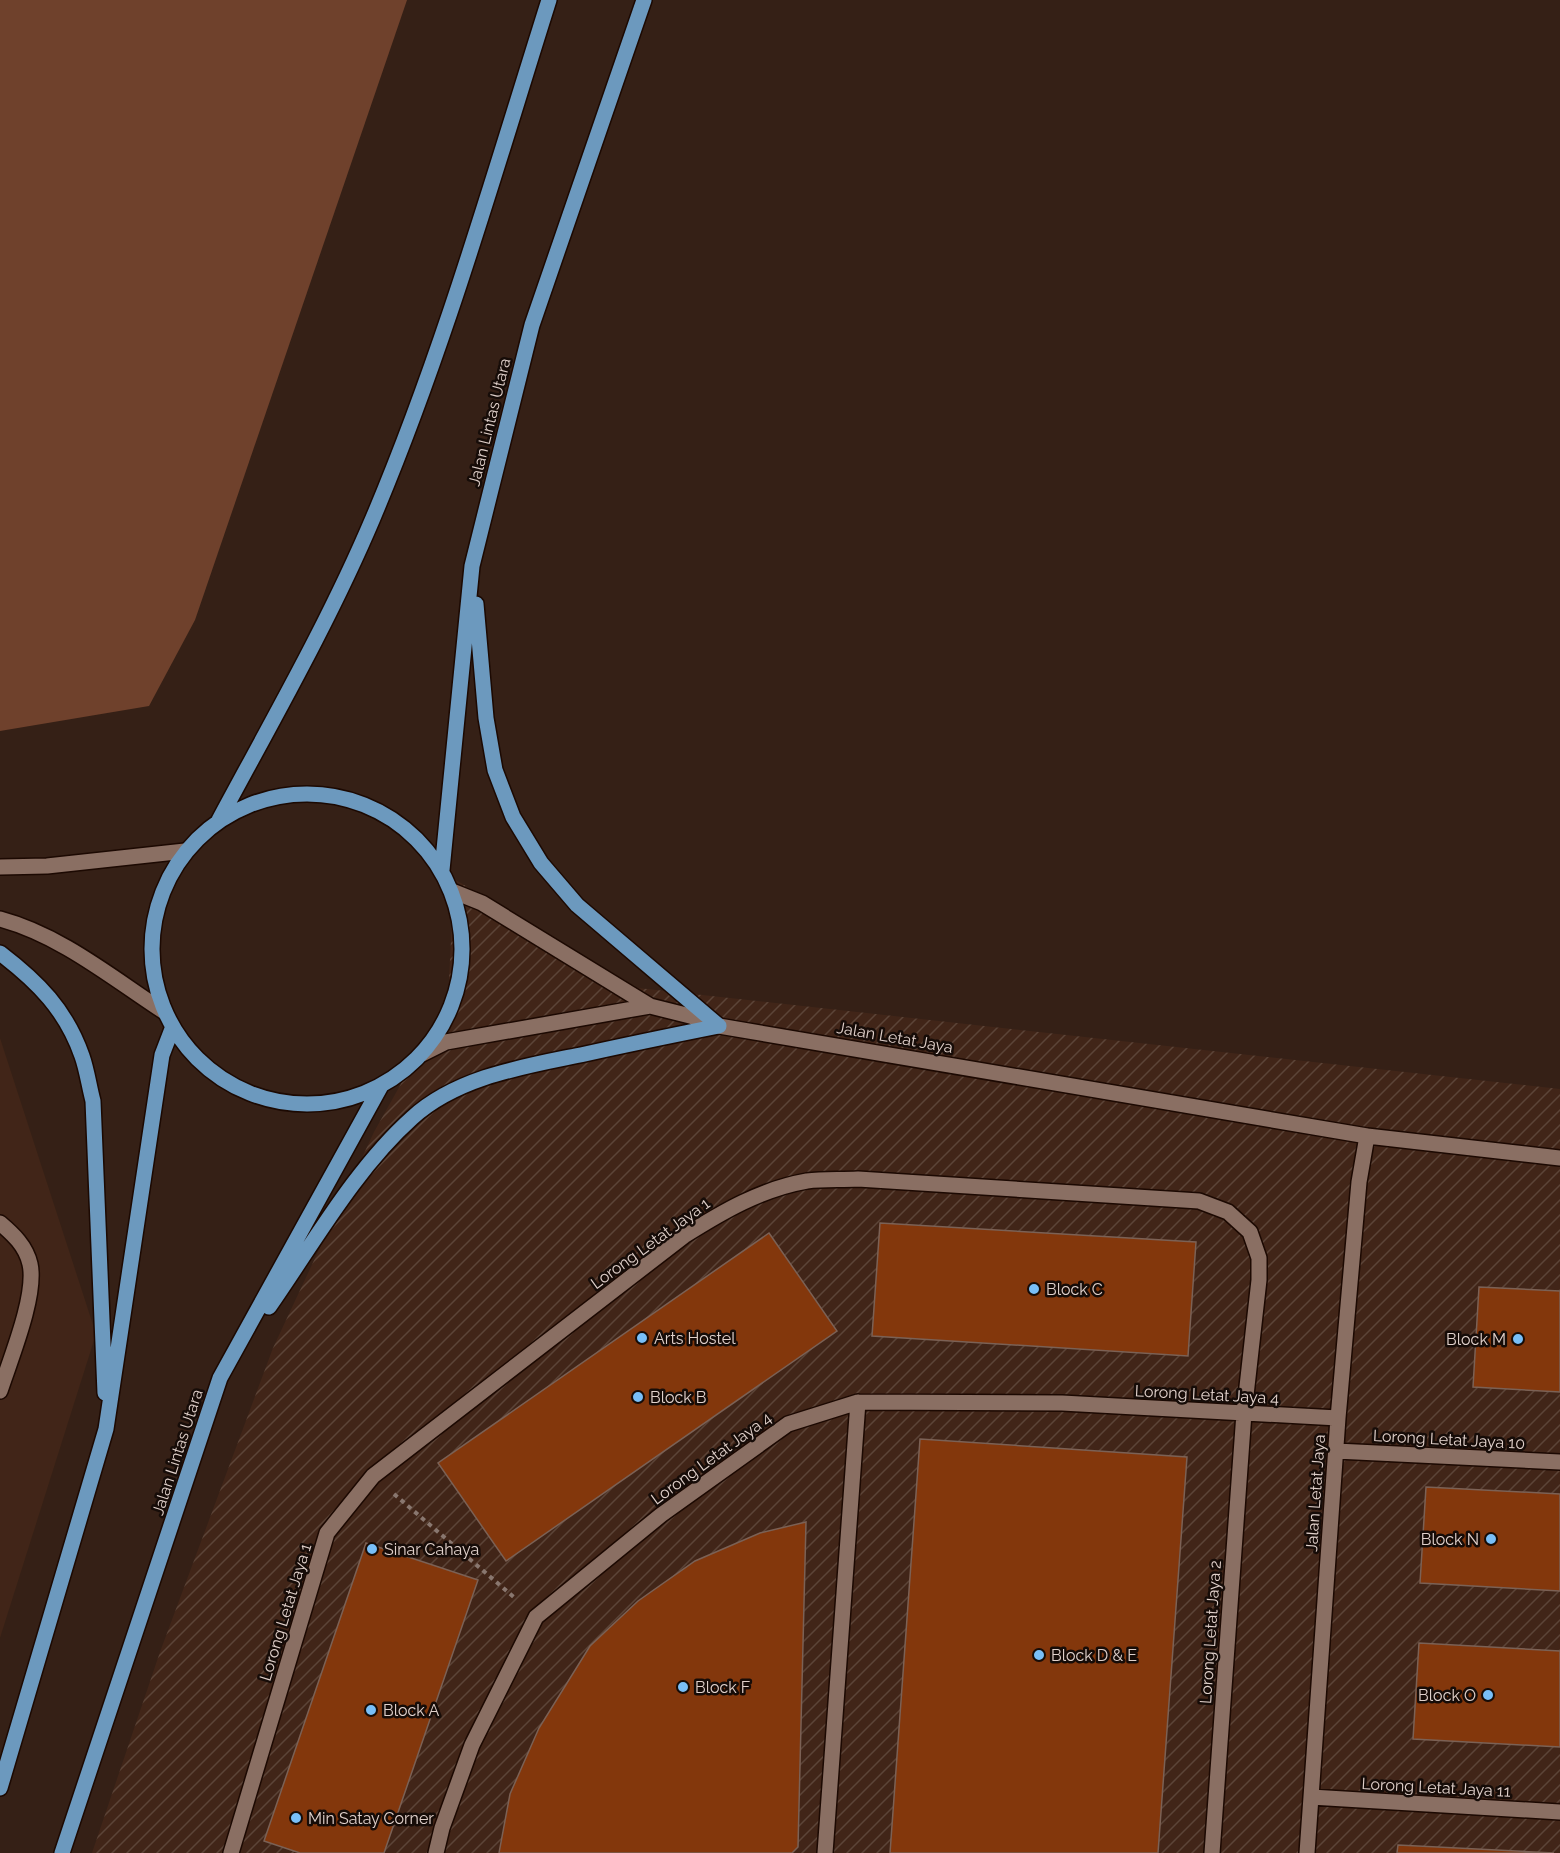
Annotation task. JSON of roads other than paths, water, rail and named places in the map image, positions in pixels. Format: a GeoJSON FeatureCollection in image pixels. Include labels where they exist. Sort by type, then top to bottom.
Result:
{"type":"FeatureCollection","features":[{"type":"Feature","properties":{"kind":"main road"},"geometry":{"type":"LineString","coordinates":[[219,820],[265,799],[316,793],[366,804],[409,830],[442,870],[452,891],[464,948],[453,1005],[422,1054],[381,1086],[324,1104],[265,1100],[212,1074],[172,1029],[163,1011],[152,970],[152,928],[163,888],[185,852],[219,820],[333,606],[372,520],[402,446],[453,304],[549,0]]}},
{"type":"Feature","properties":{"kind":"main road","name":"Jalan Lintas Utara"},"geometry":{"type":"LineString","coordinates":[[442,870],[472,566],[532,325],[644,0]]}},
{"type":"Feature","properties":{"kind":"main road"},"geometry":{"type":"LineString","coordinates":[[472,566],[486,718],[495,770],[513,817],[541,863],[577,905],[719,1026]]}},
{"type":"Feature","properties":{"kind":"main road"},"geometry":{"type":"LineString","coordinates":[[0,952],[41,986],[63,1015],[82,1056],[93,1101],[106,1429]]}},
{"type":"Feature","properties":{"kind":"main road"},"geometry":{"type":"LineString","coordinates":[[220,1378],[353,1184],[413,1117],[451,1092],[499,1072],[719,1026]]}},
{"type":"Feature","properties":{"kind":"main road"},"geometry":{"type":"LineString","coordinates":[[0,1788],[106,1429],[162,1055],[172,1029]]}},
{"type":"Feature","properties":{"kind":"main road","name":"Jalan Lintas Utara"},"geometry":{"type":"LineString","coordinates":[[62,1853],[220,1378],[381,1086]]}},
{"type":"Feature","properties":{"kind":"street"},"geometry":{"type":"LineString","coordinates":[[0,867],[47,866],[185,852]]}},
{"type":"Feature","properties":{"kind":"street"},"geometry":{"type":"LineString","coordinates":[[452,891],[482,903],[650,1006]]}},
{"type":"Feature","properties":{"kind":"street"},"geometry":{"type":"LineString","coordinates":[[0,919],[45,936],[81,956],[163,1011]]}},
{"type":"Feature","properties":{"kind":"street","name":"Jalan Letat Jaya"},"geometry":{"type":"LineString","coordinates":[[422,1054],[446,1042],[650,1006],[719,1026],[1367,1136],[1560,1158]]}},
{"type":"Feature","properties":{"kind":"street","name":"Jalan Letat Jaya"},"geometry":{"type":"LineString","coordinates":[[1306,1853],[1338,1418],[1359,1182],[1367,1136]]}},
{"type":"Feature","properties":{"kind":"street","name":"Lorong Letat Jaya 1"},"geometry":{"type":"LineString","coordinates":[[231,1853],[327,1533],[373,1476],[684,1236],[723,1211],[765,1192],[808,1181],[858,1179],[1199,1201],[1228,1212],[1250,1232],[1259,1258],[1259,1280],[1244,1413]]}},
{"type":"Feature","properties":{"kind":"street"},"geometry":{"type":"LineString","coordinates":[[0,1223],[17,1237],[30,1264],[29,1298],[0,1391]]}},
{"type":"Feature","properties":{"kind":"street"},"geometry":{"type":"LineString","coordinates":[[825,1853],[858,1402]]}},
{"type":"Feature","properties":{"kind":"street","name":"Lorong Letat Jaya 4"},"geometry":{"type":"LineString","coordinates":[[436,1853],[442,1828],[472,1745],[536,1617],[662,1515],[788,1424],[858,1402],[1062,1403],[1338,1418]]}},
{"type":"Feature","properties":{"kind":"street","name":"Lorong Letat Jaya 2"},"geometry":{"type":"LineString","coordinates":[[1212,1853],[1244,1413]]}},
{"type":"Feature","properties":{"kind":"street","name":"Lorong Letat Jaya 10"},"geometry":{"type":"LineString","coordinates":[[1336,1451],[1560,1462]]}},
{"type":"Feature","properties":{"kind":"street","name":"Lorong Letat Jaya 11"},"geometry":{"type":"LineString","coordinates":[[1311,1797],[1560,1812]]}},
{"type":"Feature","properties":{"kind":"place","name":"Block C"},"geometry":{"type":"Point","coordinates":[1034,1289]}},
{"type":"Feature","properties":{"kind":"place","name":"Arts Hostel"},"geometry":{"type":"Point","coordinates":[642,1338]}},
{"type":"Feature","properties":{"kind":"place","name":"Block M"},"geometry":{"type":"Point","coordinates":[1518,1339]}},
{"type":"Feature","properties":{"kind":"place","name":"Block B"},"geometry":{"type":"Point","coordinates":[638,1397]}},
{"type":"Feature","properties":{"kind":"place","name":"Block N"},"geometry":{"type":"Point","coordinates":[1491,1539]}},
{"type":"Feature","properties":{"kind":"place","name":"Sinar Cahaya"},"geometry":{"type":"Point","coordinates":[372,1549]}},
{"type":"Feature","properties":{"kind":"place","name":"Block D & E"},"geometry":{"type":"Point","coordinates":[1039,1655]}},
{"type":"Feature","properties":{"kind":"place","name":"Block F"},"geometry":{"type":"Point","coordinates":[683,1687]}},
{"type":"Feature","properties":{"kind":"place","name":"Block O"},"geometry":{"type":"Point","coordinates":[1488,1695]}},
{"type":"Feature","properties":{"kind":"place","name":"Block A"},"geometry":{"type":"Point","coordinates":[371,1710]}},
{"type":"Feature","properties":{"kind":"place","name":"Min Satay Corner"},"geometry":{"type":"Point","coordinates":[296,1818]}}]}
